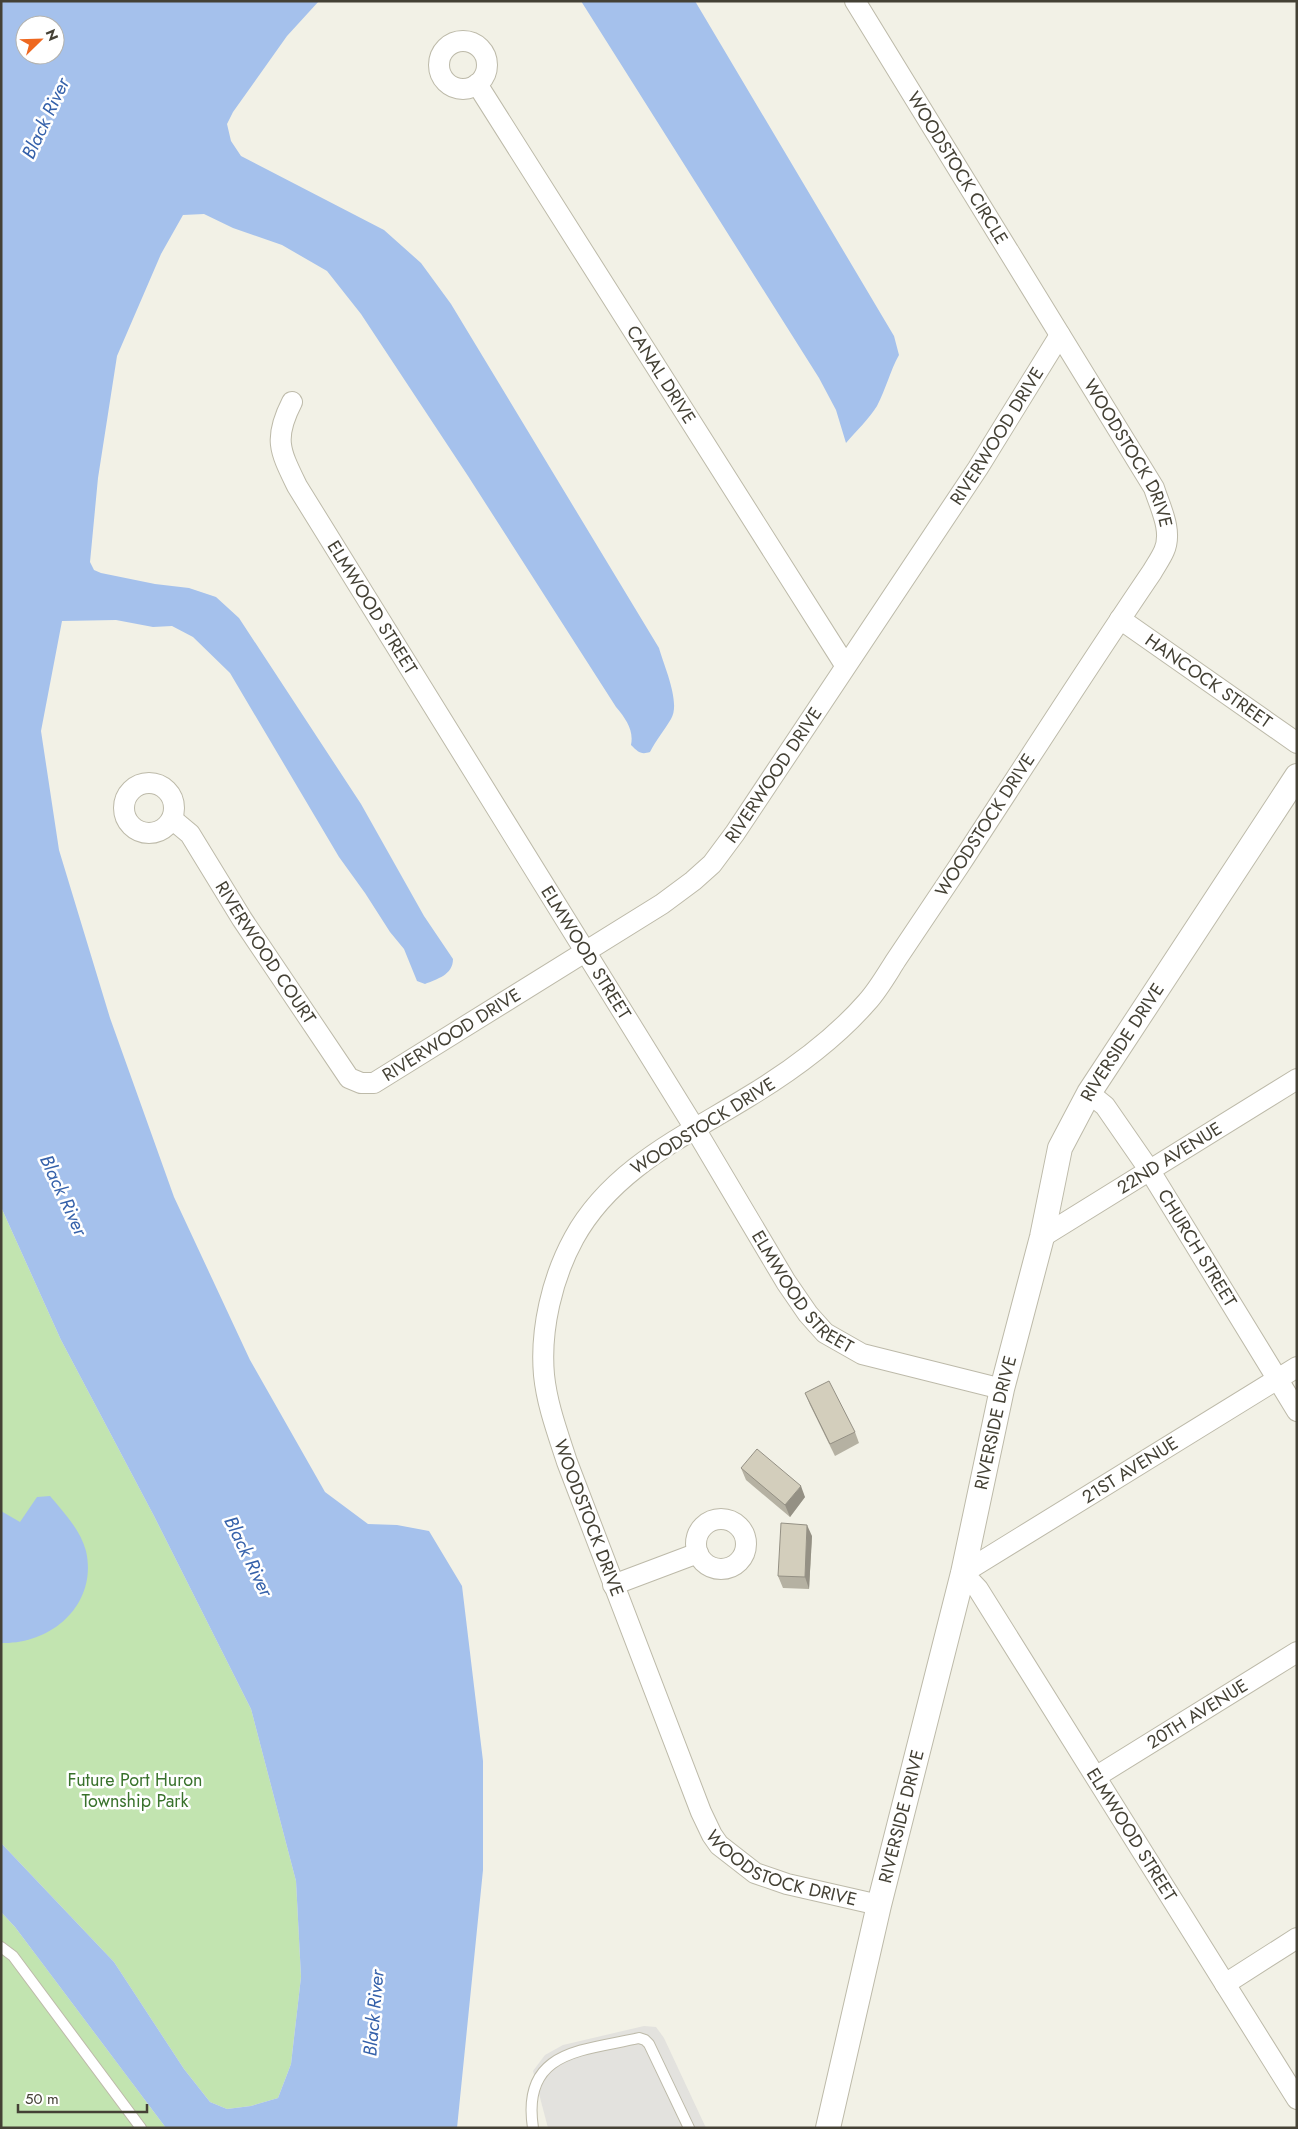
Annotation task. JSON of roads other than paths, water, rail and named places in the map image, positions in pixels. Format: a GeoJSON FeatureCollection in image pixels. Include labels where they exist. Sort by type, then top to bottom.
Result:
{"type":"FeatureCollection","features":[{"type":"Feature","properties":{"kind":"street","name":"WOODSTOCK CIRCLE"},"geometry":{"type":"LineString","coordinates":[[855,1],[1060,335]]}},
{"type":"Feature","properties":{"kind":"street","name":"CANAL DRIVE"},"geometry":{"type":"LineString","coordinates":[[477,84],[845,665]]}},
{"type":"Feature","properties":{"kind":"street","name":"WOODSTOCK DRIVE"},"geometry":{"type":"LineString","coordinates":[[879,1905],[787,1884],[755,1873],[719,1845],[712,1835],[701,1812],[567,1462],[552,1414],[544,1376],[543,1350],[554,1287],[562,1262],[573,1239],[587,1217],[620,1179],[651,1155],[694,1127],[789,1071],[820,1048],[866,1004],[910,941],[1165,550],[1166,525],[1154,488],[1060,335]]}},
{"type":"Feature","properties":{"kind":"street","name":"RIVERWOOD DRIVE"},"geometry":{"type":"LineString","coordinates":[[361,1083],[374,1083],[662,904],[712,864],[735,833],[845,665],[978,468],[1060,335]]}},
{"type":"Feature","properties":{"kind":"street","name":"ELMWOOD STREET"},"geometry":{"type":"LineString","coordinates":[[292,402],[286,414],[279,438],[286,463],[297,486],[694,1127],[786,1282],[808,1314],[825,1333],[862,1354],[1002,1389]]}},
{"type":"Feature","properties":{"kind":"street","name":"HANCOCK STREET"},"geometry":{"type":"LineString","coordinates":[[1120,619],[1297,743]]}},
{"type":"Feature","properties":{"kind":"street","name":"RIVERSIDE DRIVE"},"geometry":{"type":"LineString","coordinates":[[828,2128],[879,1905],[963,1573],[1002,1389],[1042,1237],[1060,1148],[1089,1093],[1297,776]]}},
{"type":"Feature","properties":{"kind":"street","name":"RIVERWOOD COURT"},"geometry":{"type":"LineString","coordinates":[[172,819],[190,834],[248,927],[348,1078],[361,1083]]}},
{"type":"Feature","properties":{"kind":"street","name":"22ND AVENUE"},"geometry":{"type":"LineString","coordinates":[[1042,1237],[1297,1079]]}},
{"type":"Feature","properties":{"kind":"street","name":"CHURCH STREET"},"geometry":{"type":"LineString","coordinates":[[1089,1093],[1105,1106],[1150,1171],[1297,1411]]}},
{"type":"Feature","properties":{"kind":"street","name":"21ST AVENUE"},"geometry":{"type":"LineString","coordinates":[[963,1573],[1297,1367]]}},
{"type":"Feature","properties":{"kind":"street"},"geometry":{"type":"LineString","coordinates":[[614,1585],[698,1553]]}},
{"type":"Feature","properties":{"kind":"street","name":"ELMWOOD STREET"},"geometry":{"type":"LineString","coordinates":[[963,1573],[978,1589],[1097,1776],[1297,2099]]}},
{"type":"Feature","properties":{"kind":"street","name":"20TH AVENUE"},"geometry":{"type":"LineString","coordinates":[[1097,1776],[1297,1652]]}},
{"type":"Feature","properties":{"kind":"street"},"geometry":{"type":"LineString","coordinates":[[1225,1984],[1297,1938]]}},
{"type":"Feature","properties":{"kind":"lane"},"geometry":{"type":"LineString","coordinates":[[1,1947],[13,1956],[141,2128]]}},
{"type":"Feature","properties":{"kind":"lane"},"geometry":{"type":"LineString","coordinates":[[533,2128],[531,2098],[543,2071],[564,2056],[639,2038],[649,2044],[689,2128]]}},
{"type":"Feature","properties":{"kind":"water","name":"Black River"},"geometry":{"type":"Polygon","coordinates":[[[1,1],[319,1],[287,36],[233,112],[227,124],[231,141],[241,156],[384,230],[421,263],[451,304],[659,648],[673,694],[674,712],[650,752],[640,752],[631,745],[631,734],[626,720],[361,314],[327,271],[282,245],[233,228],[204,214],[183,215],[161,254],[117,356],[98,478],[90,562],[94,570],[101,573],[155,584],[189,588],[216,597],[239,618],[361,804],[424,916],[453,959],[450,969],[444,976],[425,984],[417,981],[404,949],[390,932],[339,857],[230,673],[193,637],[172,626],[153,627],[116,620],[62,621],[41,731],[59,850],[110,1018],[174,1197],[250,1360],[325,1492],[368,1524],[397,1525],[429,1531],[462,1586],[483,1761],[483,1870],[457,2128],[166,2128],[15,1927],[1,1912],[1,1843],[114,1962],[184,2069],[210,2102],[227,2109],[251,2106],[278,2098],[291,2064],[301,1977],[296,1881],[251,1709],[154,1516],[61,1340],[1,1207],[1,1]]]}},
{"type":"Feature","properties":{"kind":"water"},"geometry":{"type":"Polygon","coordinates":[[[581,1],[695,1],[894,336],[899,355],[880,400],[870,416],[846,443],[836,410],[819,378],[581,1]]]}},
{"type":"Feature","properties":{"kind":"water"},"geometry":{"type":"Polygon","coordinates":[[[50,1496],[71,1522],[83,1543],[88,1570],[85,1588],[78,1604],[67,1618],[53,1629],[37,1637],[20,1642],[1,1643],[1,1511],[20,1522],[37,1497],[50,1496]]]}},
{"type":"Feature","properties":{"kind":"park label","name":"Future Port Huron Township Park"},"geometry":{"type":"Point","coordinates":[135,1790]}}]}
